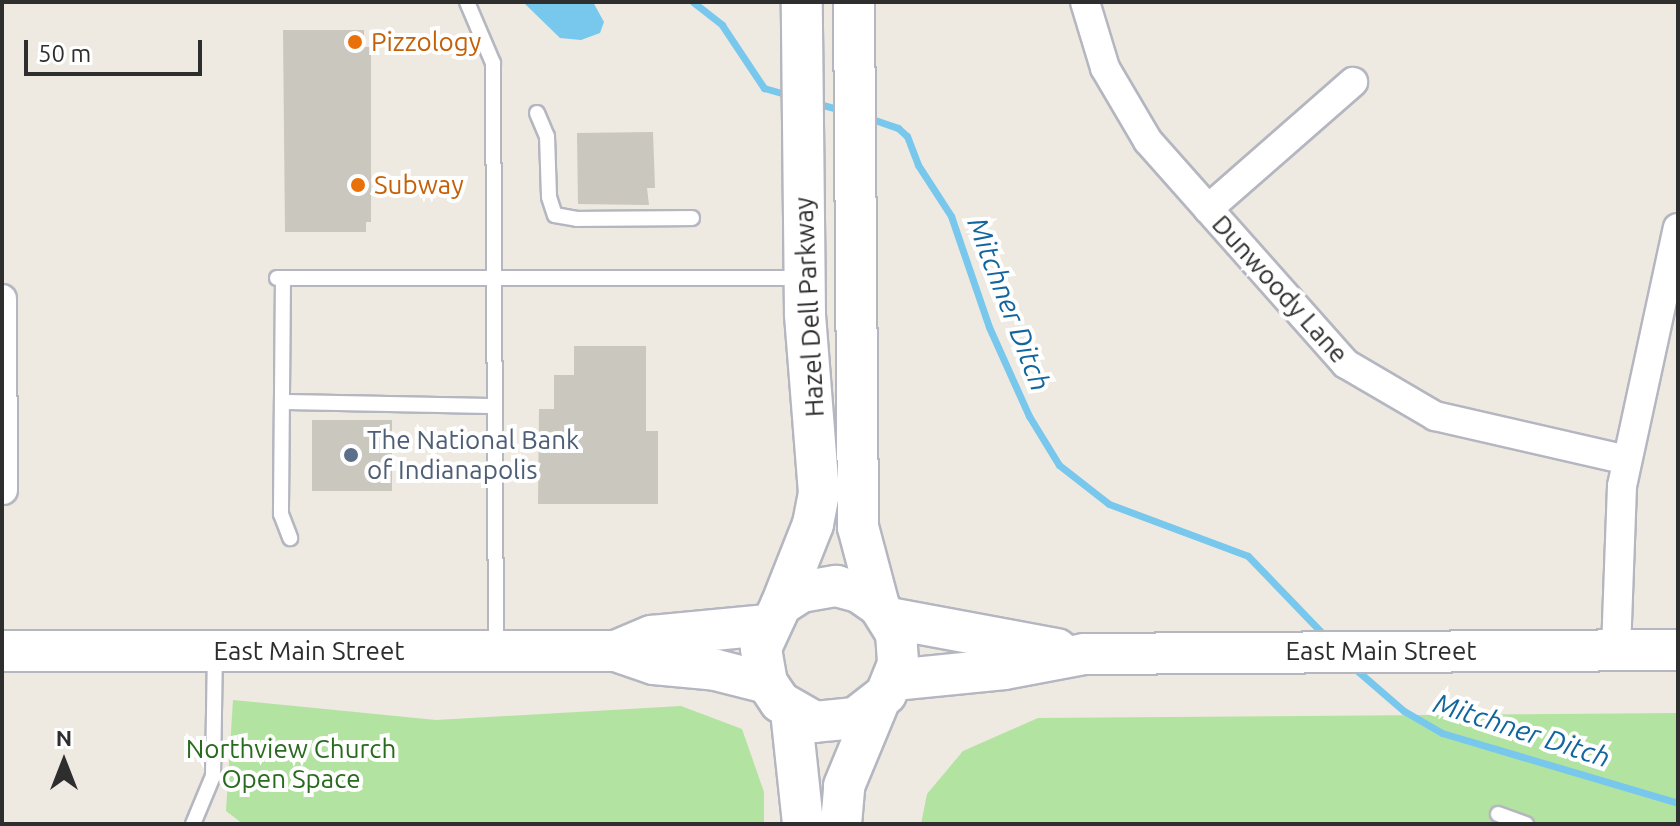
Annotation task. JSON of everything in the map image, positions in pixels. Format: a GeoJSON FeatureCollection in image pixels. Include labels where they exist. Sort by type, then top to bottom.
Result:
{"type":"FeatureCollection","features":[{"type":"Feature","properties":{"kind":"main road","name":"Hazel Dell Parkway"},"geometry":{"type":"LineString","coordinates":[[774,615],[818,505],[804,278],[802,2]]}},
{"type":"Feature","properties":{"kind":"main road","name":"Hazel Dell Parkway"},"geometry":{"type":"LineString","coordinates":[[854,2],[858,527],[884,612]]}},
{"type":"Feature","properties":{"kind":"main road"},"geometry":{"type":"LineString","coordinates":[[803,824],[779,697],[761,648],[774,615],[801,592],[836,586],[859,592],[884,612],[899,648],[886,692],[844,786],[841,824]]}},
{"type":"Feature","properties":{"kind":"main road","name":"East Main Street"},"geometry":{"type":"LineString","coordinates":[[884,612],[1084,654]]}},
{"type":"Feature","properties":{"kind":"main road","name":"East Main Street"},"geometry":{"type":"LineString","coordinates":[[616,651],[652,636],[774,615]]}},
{"type":"Feature","properties":{"kind":"main road","name":"East Main Street"},"geometry":{"type":"LineString","coordinates":[[886,692],[1084,654],[1678,650]]}},
{"type":"Feature","properties":{"kind":"main road","name":"East Main Street"},"geometry":{"type":"LineString","coordinates":[[2,651],[616,651],[654,664],[716,670],[779,697]]}},
{"type":"Feature","properties":{"kind":"main road"},"geometry":{"type":"LineString","coordinates":[[779,697],[828,723],[855,718],[886,692]]}},
{"type":"Feature","properties":{"kind":"street","name":"Dunwoody Lane"},"geometry":{"type":"LineString","coordinates":[[1085,2],[1096,45],[1123,105],[1208,209],[1330,349],[1389,393],[1459,423],[1627,460]]}},
{"type":"Feature","properties":{"kind":"street"},"geometry":{"type":"LineString","coordinates":[[1208,209],[1353,82]]}},
{"type":"Feature","properties":{"kind":"street"},"geometry":{"type":"LineString","coordinates":[[1616,650],[1615,586],[1627,460],[1678,228]]}},
{"type":"Feature","properties":{"kind":"street"},"geometry":{"type":"LineString","coordinates":[[2,299],[3,490]]}},
{"type":"Feature","properties":{"kind":"lane"},"geometry":{"type":"LineString","coordinates":[[467,2],[493,63],[496,651]]}},
{"type":"Feature","properties":{"kind":"lane"},"geometry":{"type":"LineString","coordinates":[[537,113],[547,136],[549,197],[555,215],[577,219],[692,218]]}},
{"type":"Feature","properties":{"kind":"lane"},"geometry":{"type":"LineString","coordinates":[[290,538],[281,514],[280,278],[804,278]]}},
{"type":"Feature","properties":{"kind":"lane"},"geometry":{"type":"LineString","coordinates":[[282,402],[495,406]]}},
{"type":"Feature","properties":{"kind":"lane"},"geometry":{"type":"LineString","coordinates":[[193,824],[213,776],[215,650]]}},
{"type":"Feature","properties":{"kind":"lane"},"geometry":{"type":"LineString","coordinates":[[1498,814],[1526,824]]}},
{"type":"Feature","properties":{"kind":"green space","name":"Northview Church Open Space"},"geometry":{"type":"Polygon","coordinates":[[[233,700],[436,720],[681,706],[742,729],[764,792],[764,824],[243,824],[226,811],[233,700]]]}},
{"type":"Feature","properties":{"kind":"green space"},"geometry":{"type":"Polygon","coordinates":[[[1678,713],[1678,824],[921,824],[927,794],[963,751],[1038,718],[1678,713]]]}},
{"type":"Feature","properties":{"kind":"water"},"geometry":{"type":"Polygon","coordinates":[[[523,2],[593,2],[604,22],[600,33],[581,40],[560,38],[523,2]]]}},
{"type":"Feature","properties":{"kind":"building"},"geometry":{"type":"Polygon","coordinates":[[[283,30],[364,30],[364,47],[371,47],[371,222],[366,222],[366,232],[285,232],[283,30]]]}},
{"type":"Feature","properties":{"kind":"building"},"geometry":{"type":"Polygon","coordinates":[[[653,132],[655,188],[647,188],[649,205],[578,204],[577,133],[653,132]]]}},
{"type":"Feature","properties":{"kind":"building"},"geometry":{"type":"Polygon","coordinates":[[[574,346],[646,346],[646,431],[658,431],[658,504],[538,504],[539,409],[554,409],[554,375],[574,375],[574,346]]]}},
{"type":"Feature","properties":{"kind":"building","name":"The National Bank of Indianapolis"},"geometry":{"type":"Polygon","coordinates":[[[312,420],[392,420],[392,491],[312,491],[312,420]]]}},
{"type":"Feature","properties":{"kind":"waterway","name":"Mitchner Ditch"},"geometry":{"type":"LineString","coordinates":[[693,2],[722,25],[764,88],[792,96]]}},
{"type":"Feature","properties":{"kind":"waterway","name":"Mitchner Ditch"},"geometry":{"type":"LineString","coordinates":[[815,103],[841,110]]}},
{"type":"Feature","properties":{"kind":"waterway","name":"Mitchner Ditch"},"geometry":{"type":"LineString","coordinates":[[869,118],[898,128],[907,136],[918,165],[951,216],[989,327],[1029,416],[1059,465],[1109,504],[1248,556],[1326,637]]}},
{"type":"Feature","properties":{"kind":"waterway","name":"Mitchner Ditch"},"geometry":{"type":"LineString","coordinates":[[1353,667],[1404,711],[1442,733],[1678,803]]}},
{"type":"Feature","properties":{"kind":"place","name":"Pizzology"},"geometry":{"type":"Point","coordinates":[355,42]}},
{"type":"Feature","properties":{"kind":"place","name":"Subway"},"geometry":{"type":"Point","coordinates":[358,185]}},
{"type":"Feature","properties":{"kind":"place","name":"The National Bank of Indianapolis"},"geometry":{"type":"Point","coordinates":[351,455]}}]}
